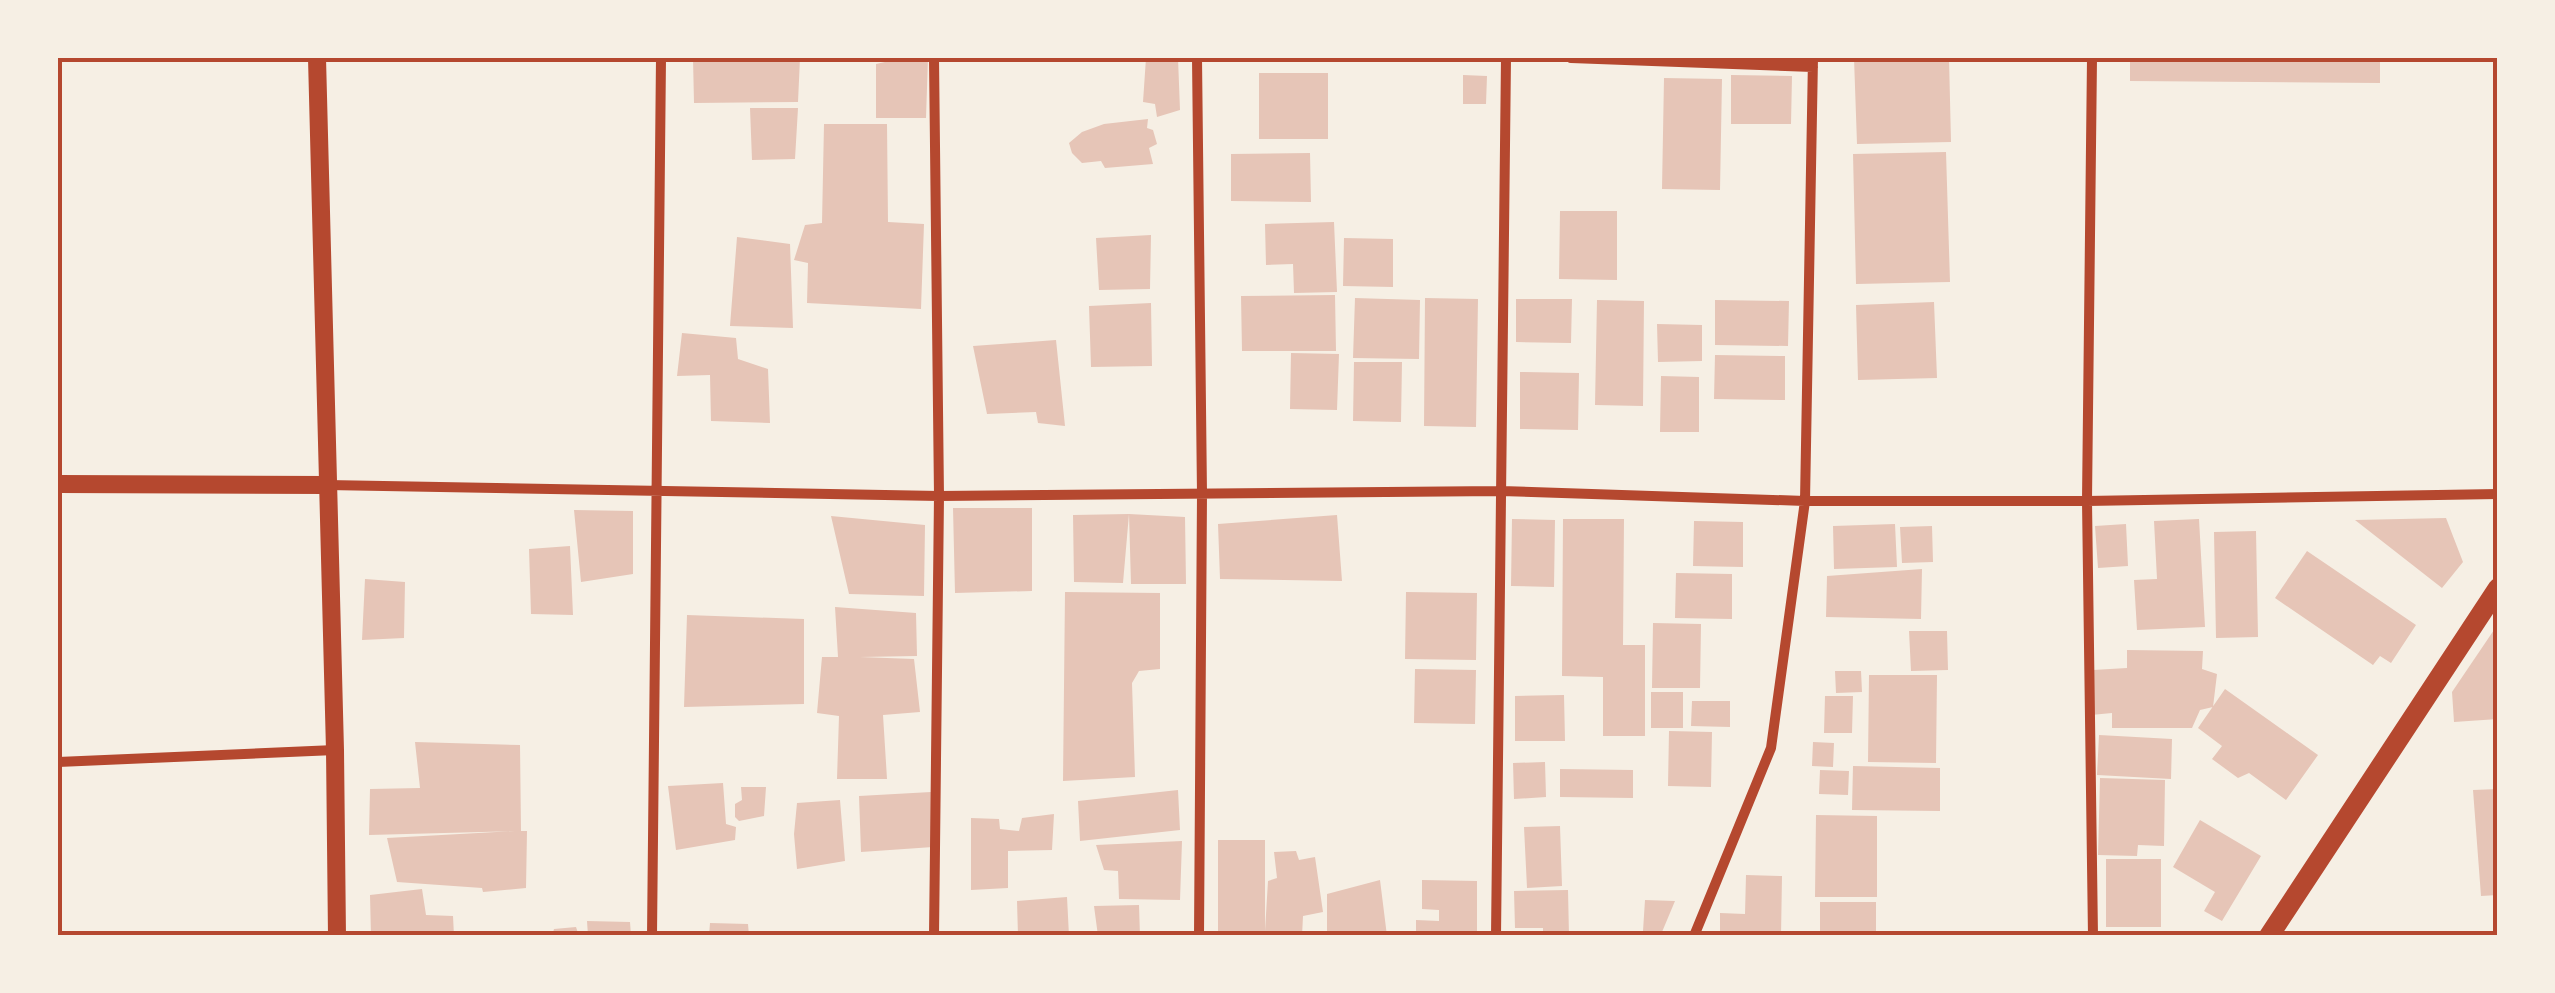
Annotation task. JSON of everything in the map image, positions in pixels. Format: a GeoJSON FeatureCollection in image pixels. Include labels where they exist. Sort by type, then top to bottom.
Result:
{"type":"FeatureCollection","features":[{"type":"Feature","properties":{"kind":"main road"},"geometry":{"type":"LineString","coordinates":[[2269,936],[2498,588]]}},
{"type":"Feature","properties":{"kind":"street"},"geometry":{"type":"LineString","coordinates":[[317,58],[337,936]]}},
{"type":"Feature","properties":{"kind":"street"},"geometry":{"type":"LineString","coordinates":[[652,936],[661,58]]}},
{"type":"Feature","properties":{"kind":"street"},"geometry":{"type":"LineString","coordinates":[[934,58],[938,496],[934,936]]}},
{"type":"Feature","properties":{"kind":"street"},"geometry":{"type":"LineString","coordinates":[[1198,58],[1202,494],[1199,936]]}},
{"type":"Feature","properties":{"kind":"street"},"geometry":{"type":"LineString","coordinates":[[1496,936],[1506,58]]}},
{"type":"Feature","properties":{"kind":"street"},"geometry":{"type":"LineString","coordinates":[[1571,58],[1813,62],[1805,502],[1771,748],[1694,936]]}},
{"type":"Feature","properties":{"kind":"street"},"geometry":{"type":"LineString","coordinates":[[2092,58],[2087,502],[2092,936]]}},
{"type":"Feature","properties":{"kind":"street"},"geometry":{"type":"LineString","coordinates":[[58,484],[656,489],[938,496],[1501,491],[1805,502],[2087,502],[2498,494]]}},
{"type":"Feature","properties":{"kind":"street"},"geometry":{"type":"LineString","coordinates":[[58,762],[335,750]]}},
{"type":"Feature","properties":{"kind":"building"},"geometry":{"type":"Polygon","coordinates":[[[693,58],[800,58],[798,102],[694,103],[693,58]]]}},
{"type":"Feature","properties":{"kind":"building"},"geometry":{"type":"Polygon","coordinates":[[[885,58],[928,58],[926,118],[876,118],[876,64],[885,62],[885,58]]]}},
{"type":"Feature","properties":{"kind":"building"},"geometry":{"type":"Polygon","coordinates":[[[1146,58],[1178,58],[1180,110],[1157,117],[1155,104],[1143,102],[1146,58]]]}},
{"type":"Feature","properties":{"kind":"building"},"geometry":{"type":"Polygon","coordinates":[[[1854,58],[1949,58],[1951,142],[1857,144],[1854,58]]]}},
{"type":"Feature","properties":{"kind":"building"},"geometry":{"type":"Polygon","coordinates":[[[2130,58],[2380,58],[2380,83],[2130,81],[2130,58]]]}},
{"type":"Feature","properties":{"kind":"building"},"geometry":{"type":"Polygon","coordinates":[[[1259,73],[1328,73],[1328,139],[1259,139],[1259,73]]]}},
{"type":"Feature","properties":{"kind":"building"},"geometry":{"type":"Polygon","coordinates":[[[1463,75],[1487,76],[1486,104],[1463,104],[1463,75]]]}},
{"type":"Feature","properties":{"kind":"building"},"geometry":{"type":"Polygon","coordinates":[[[1731,75],[1792,76],[1791,124],[1731,124],[1731,75]]]}},
{"type":"Feature","properties":{"kind":"building"},"geometry":{"type":"Polygon","coordinates":[[[1664,78],[1722,79],[1720,190],[1662,189],[1664,78]]]}},
{"type":"Feature","properties":{"kind":"building"},"geometry":{"type":"Polygon","coordinates":[[[750,108],[798,108],[795,159],[752,160],[750,108]]]}},
{"type":"Feature","properties":{"kind":"building"},"geometry":{"type":"Polygon","coordinates":[[[1148,119],[1147,128],[1153,130],[1157,144],[1149,148],[1153,164],[1105,168],[1101,161],[1082,163],[1072,153],[1069,143],[1082,132],[1104,124],[1148,119]]]}},
{"type":"Feature","properties":{"kind":"building"},"geometry":{"type":"Polygon","coordinates":[[[824,124],[887,124],[888,222],[924,224],[921,309],[807,303],[808,263],[794,260],[805,225],[822,223],[824,124]]]}},
{"type":"Feature","properties":{"kind":"building"},"geometry":{"type":"Polygon","coordinates":[[[1946,152],[1950,282],[1856,284],[1853,154],[1946,152]]]}},
{"type":"Feature","properties":{"kind":"building"},"geometry":{"type":"Polygon","coordinates":[[[1310,153],[1311,202],[1231,201],[1231,154],[1310,153]]]}},
{"type":"Feature","properties":{"kind":"building"},"geometry":{"type":"Polygon","coordinates":[[[1560,211],[1617,211],[1617,280],[1559,279],[1560,211]]]}},
{"type":"Feature","properties":{"kind":"building"},"geometry":{"type":"Polygon","coordinates":[[[1334,222],[1337,292],[1294,293],[1293,264],[1266,265],[1265,224],[1334,222]]]}},
{"type":"Feature","properties":{"kind":"building"},"geometry":{"type":"Polygon","coordinates":[[[1151,235],[1150,289],[1099,290],[1096,238],[1151,235]]]}},
{"type":"Feature","properties":{"kind":"building"},"geometry":{"type":"Polygon","coordinates":[[[737,237],[790,244],[793,328],[730,326],[737,237]]]}},
{"type":"Feature","properties":{"kind":"building"},"geometry":{"type":"Polygon","coordinates":[[[1344,238],[1393,239],[1393,287],[1343,286],[1344,238]]]}},
{"type":"Feature","properties":{"kind":"building"},"geometry":{"type":"Polygon","coordinates":[[[1335,295],[1336,351],[1242,351],[1241,296],[1335,295]]]}},
{"type":"Feature","properties":{"kind":"building"},"geometry":{"type":"Polygon","coordinates":[[[1355,298],[1420,300],[1419,359],[1353,358],[1355,298]]]}},
{"type":"Feature","properties":{"kind":"building"},"geometry":{"type":"Polygon","coordinates":[[[1425,298],[1478,299],[1476,427],[1424,426],[1425,298]]]}},
{"type":"Feature","properties":{"kind":"building"},"geometry":{"type":"Polygon","coordinates":[[[1516,299],[1572,299],[1571,343],[1516,342],[1516,299]]]}},
{"type":"Feature","properties":{"kind":"building"},"geometry":{"type":"Polygon","coordinates":[[[1597,300],[1644,301],[1643,406],[1595,405],[1597,300]]]}},
{"type":"Feature","properties":{"kind":"building"},"geometry":{"type":"Polygon","coordinates":[[[1715,300],[1789,301],[1788,346],[1715,345],[1715,300]]]}},
{"type":"Feature","properties":{"kind":"building"},"geometry":{"type":"Polygon","coordinates":[[[1934,302],[1937,378],[1858,380],[1856,305],[1934,302]]]}},
{"type":"Feature","properties":{"kind":"building"},"geometry":{"type":"Polygon","coordinates":[[[1151,303],[1152,366],[1091,367],[1089,306],[1151,303]]]}},
{"type":"Feature","properties":{"kind":"building"},"geometry":{"type":"Polygon","coordinates":[[[1657,324],[1702,325],[1702,361],[1658,362],[1657,324]]]}},
{"type":"Feature","properties":{"kind":"building"},"geometry":{"type":"Polygon","coordinates":[[[682,333],[736,338],[738,359],[768,369],[770,423],[711,421],[710,375],[677,376],[682,333]]]}},
{"type":"Feature","properties":{"kind":"building"},"geometry":{"type":"Polygon","coordinates":[[[1056,340],[1065,426],[1038,423],[1036,412],[987,414],[973,346],[1056,340]]]}},
{"type":"Feature","properties":{"kind":"building"},"geometry":{"type":"Polygon","coordinates":[[[1291,353],[1339,354],[1337,410],[1290,409],[1291,353]]]}},
{"type":"Feature","properties":{"kind":"building"},"geometry":{"type":"Polygon","coordinates":[[[1715,355],[1785,356],[1785,400],[1714,399],[1715,355]]]}},
{"type":"Feature","properties":{"kind":"building"},"geometry":{"type":"Polygon","coordinates":[[[1354,362],[1402,362],[1401,422],[1353,421],[1354,362]]]}},
{"type":"Feature","properties":{"kind":"building"},"geometry":{"type":"Polygon","coordinates":[[[1520,372],[1579,373],[1578,430],[1520,429],[1520,372]]]}},
{"type":"Feature","properties":{"kind":"building"},"geometry":{"type":"Polygon","coordinates":[[[1661,376],[1699,377],[1699,432],[1660,432],[1661,376]]]}},
{"type":"Feature","properties":{"kind":"building"},"geometry":{"type":"Polygon","coordinates":[[[953,508],[1032,508],[1032,591],[955,593],[953,508]]]}},
{"type":"Feature","properties":{"kind":"building"},"geometry":{"type":"Polygon","coordinates":[[[574,510],[633,511],[633,574],[581,582],[574,510]]]}},
{"type":"Feature","properties":{"kind":"building"},"geometry":{"type":"Polygon","coordinates":[[[1129,514],[1185,517],[1186,584],[1131,584],[1129,514]]]}},
{"type":"Feature","properties":{"kind":"building"},"geometry":{"type":"Polygon","coordinates":[[[1129,514],[1123,583],[1074,582],[1073,515],[1129,514]]]}},
{"type":"Feature","properties":{"kind":"building"},"geometry":{"type":"Polygon","coordinates":[[[1337,515],[1342,581],[1220,579],[1218,524],[1337,515]]]}},
{"type":"Feature","properties":{"kind":"building"},"geometry":{"type":"Polygon","coordinates":[[[831,516],[925,525],[924,596],[849,594],[831,516]]]}},
{"type":"Feature","properties":{"kind":"building"},"geometry":{"type":"Polygon","coordinates":[[[2446,518],[2463,562],[2442,588],[2355,520],[2446,518]]]}},
{"type":"Feature","properties":{"kind":"building"},"geometry":{"type":"Polygon","coordinates":[[[1512,519],[1555,520],[1554,587],[1511,586],[1512,519]]]}},
{"type":"Feature","properties":{"kind":"building"},"geometry":{"type":"Polygon","coordinates":[[[1563,519],[1624,519],[1623,645],[1645,645],[1645,736],[1603,736],[1603,677],[1562,676],[1563,519]]]}},
{"type":"Feature","properties":{"kind":"building"},"geometry":{"type":"Polygon","coordinates":[[[2199,519],[2205,627],[2137,630],[2134,580],[2157,579],[2154,521],[2199,519]]]}},
{"type":"Feature","properties":{"kind":"building"},"geometry":{"type":"Polygon","coordinates":[[[1694,521],[1743,522],[1743,567],[1693,566],[1694,521]]]}},
{"type":"Feature","properties":{"kind":"building"},"geometry":{"type":"Polygon","coordinates":[[[1895,524],[1897,567],[1834,569],[1833,526],[1895,524]]]}},
{"type":"Feature","properties":{"kind":"building"},"geometry":{"type":"Polygon","coordinates":[[[2126,524],[2128,566],[2098,568],[2095,526],[2126,524]]]}},
{"type":"Feature","properties":{"kind":"building"},"geometry":{"type":"Polygon","coordinates":[[[1932,526],[1933,562],[1902,563],[1900,527],[1932,526]]]}},
{"type":"Feature","properties":{"kind":"building"},"geometry":{"type":"Polygon","coordinates":[[[2256,531],[2258,637],[2216,638],[2214,532],[2256,531]]]}},
{"type":"Feature","properties":{"kind":"building"},"geometry":{"type":"Polygon","coordinates":[[[570,546],[573,615],[531,614],[529,549],[570,546]]]}},
{"type":"Feature","properties":{"kind":"building"},"geometry":{"type":"Polygon","coordinates":[[[2307,551],[2416,625],[2391,663],[2380,656],[2373,665],[2275,598],[2307,551]]]}},
{"type":"Feature","properties":{"kind":"building"},"geometry":{"type":"Polygon","coordinates":[[[1922,569],[1921,619],[1826,617],[1827,576],[1922,569]]]}},
{"type":"Feature","properties":{"kind":"building"},"geometry":{"type":"Polygon","coordinates":[[[1676,573],[1732,574],[1732,619],[1675,618],[1676,573]]]}},
{"type":"Feature","properties":{"kind":"building"},"geometry":{"type":"Polygon","coordinates":[[[365,579],[405,582],[404,638],[362,640],[365,579]]]}},
{"type":"Feature","properties":{"kind":"building"},"geometry":{"type":"Polygon","coordinates":[[[1065,592],[1160,593],[1160,669],[1139,671],[1132,683],[1135,777],[1063,781],[1065,592]]]}},
{"type":"Feature","properties":{"kind":"building"},"geometry":{"type":"Polygon","coordinates":[[[1406,592],[1477,593],[1476,660],[1405,659],[1406,592]]]}},
{"type":"Feature","properties":{"kind":"building"},"geometry":{"type":"Polygon","coordinates":[[[835,607],[916,613],[917,656],[860,657],[914,659],[920,712],[883,715],[887,779],[837,779],[839,716],[817,713],[822,657],[838,657],[835,607]]]}},
{"type":"Feature","properties":{"kind":"building"},"geometry":{"type":"Polygon","coordinates":[[[687,615],[804,619],[804,704],[684,707],[687,615]]]}},
{"type":"Feature","properties":{"kind":"building"},"geometry":{"type":"Polygon","coordinates":[[[1653,623],[1701,624],[1700,688],[1652,688],[1653,623]]]}},
{"type":"Feature","properties":{"kind":"building"},"geometry":{"type":"Polygon","coordinates":[[[2498,624],[2498,719],[2454,722],[2452,692],[2498,624]]]}},
{"type":"Feature","properties":{"kind":"building"},"geometry":{"type":"Polygon","coordinates":[[[1909,631],[1947,631],[1948,670],[1911,671],[1909,631]]]}},
{"type":"Feature","properties":{"kind":"building"},"geometry":{"type":"Polygon","coordinates":[[[2127,650],[2203,651],[2202,669],[2217,674],[2213,707],[2200,710],[2192,728],[2112,728],[2112,713],[2091,715],[2093,670],[2127,668],[2127,650]]]}},
{"type":"Feature","properties":{"kind":"building"},"geometry":{"type":"Polygon","coordinates":[[[1415,669],[1476,670],[1475,724],[1414,723],[1415,669]]]}},
{"type":"Feature","properties":{"kind":"building"},"geometry":{"type":"Polygon","coordinates":[[[1835,671],[1861,671],[1862,692],[1836,693],[1835,671]]]}},
{"type":"Feature","properties":{"kind":"building"},"geometry":{"type":"Polygon","coordinates":[[[1869,675],[1937,675],[1936,763],[1868,762],[1869,675]]]}},
{"type":"Feature","properties":{"kind":"building"},"geometry":{"type":"Polygon","coordinates":[[[2225,689],[2318,755],[2286,800],[2249,773],[2238,778],[2212,759],[2222,746],[2198,728],[2225,689]]]}},
{"type":"Feature","properties":{"kind":"building"},"geometry":{"type":"Polygon","coordinates":[[[1651,692],[1683,692],[1683,728],[1651,728],[1651,692]]]}},
{"type":"Feature","properties":{"kind":"building"},"geometry":{"type":"Polygon","coordinates":[[[1564,695],[1565,741],[1515,741],[1515,696],[1564,695]]]}},
{"type":"Feature","properties":{"kind":"building"},"geometry":{"type":"Polygon","coordinates":[[[1825,696],[1853,696],[1852,733],[1824,733],[1825,696]]]}},
{"type":"Feature","properties":{"kind":"building"},"geometry":{"type":"Polygon","coordinates":[[[1692,701],[1730,701],[1730,727],[1691,726],[1692,701]]]}},
{"type":"Feature","properties":{"kind":"building"},"geometry":{"type":"Polygon","coordinates":[[[1669,731],[1712,732],[1711,787],[1668,786],[1669,731]]]}},
{"type":"Feature","properties":{"kind":"building"},"geometry":{"type":"Polygon","coordinates":[[[2099,735],[2172,739],[2171,779],[2097,775],[2099,735]]]}},
{"type":"Feature","properties":{"kind":"building"},"geometry":{"type":"Polygon","coordinates":[[[415,742],[520,745],[521,831],[527,831],[526,888],[483,892],[482,888],[397,882],[387,838],[515,831],[369,835],[370,789],[420,788],[415,742]]]}},
{"type":"Feature","properties":{"kind":"building"},"geometry":{"type":"Polygon","coordinates":[[[1813,742],[1834,743],[1833,767],[1812,766],[1813,742]]]}},
{"type":"Feature","properties":{"kind":"building"},"geometry":{"type":"Polygon","coordinates":[[[1545,762],[1546,797],[1514,799],[1513,763],[1545,762]]]}},
{"type":"Feature","properties":{"kind":"building"},"geometry":{"type":"Polygon","coordinates":[[[1853,766],[1940,768],[1940,811],[1852,810],[1853,766]]]}},
{"type":"Feature","properties":{"kind":"building"},"geometry":{"type":"Polygon","coordinates":[[[1560,769],[1633,770],[1633,798],[1560,797],[1560,769]]]}},
{"type":"Feature","properties":{"kind":"building"},"geometry":{"type":"Polygon","coordinates":[[[1820,770],[1849,771],[1848,795],[1819,794],[1820,770]]]}},
{"type":"Feature","properties":{"kind":"building"},"geometry":{"type":"Polygon","coordinates":[[[2100,778],[2165,780],[2164,846],[2138,845],[2137,856],[2098,855],[2100,778]]]}},
{"type":"Feature","properties":{"kind":"building"},"geometry":{"type":"Polygon","coordinates":[[[723,783],[726,824],[736,827],[735,840],[676,850],[668,786],[723,783]]]}},
{"type":"Feature","properties":{"kind":"building"},"geometry":{"type":"Polygon","coordinates":[[[741,787],[766,787],[764,816],[739,821],[735,817],[735,804],[742,800],[741,787]]]}},
{"type":"Feature","properties":{"kind":"building"},"geometry":{"type":"Polygon","coordinates":[[[2498,789],[2498,895],[2481,896],[2473,790],[2498,789]]]}},
{"type":"Feature","properties":{"kind":"building"},"geometry":{"type":"Polygon","coordinates":[[[1178,790],[1180,830],[1080,841],[1078,801],[1178,790]]]}},
{"type":"Feature","properties":{"kind":"building"},"geometry":{"type":"Polygon","coordinates":[[[931,792],[933,847],[861,852],[859,796],[931,792]]]}},
{"type":"Feature","properties":{"kind":"building"},"geometry":{"type":"Polygon","coordinates":[[[840,800],[845,861],[797,869],[797,803],[840,800]]]}},
{"type":"Feature","properties":{"kind":"building"},"geometry":{"type":"Polygon","coordinates":[[[1054,814],[1052,850],[1008,851],[1008,888],[971,890],[971,818],[999,819],[1000,829],[1019,831],[1022,818],[1054,814]]]}},
{"type":"Feature","properties":{"kind":"building"},"geometry":{"type":"Polygon","coordinates":[[[1816,815],[1877,816],[1877,897],[1815,897],[1816,815]]]}},
{"type":"Feature","properties":{"kind":"building"},"geometry":{"type":"Polygon","coordinates":[[[2200,820],[2261,856],[2222,921],[2204,911],[2215,892],[2173,867],[2200,820]]]}},
{"type":"Feature","properties":{"kind":"building"},"geometry":{"type":"Polygon","coordinates":[[[1560,826],[1562,886],[1527,888],[1524,827],[1560,826]]]}},
{"type":"Feature","properties":{"kind":"building"},"geometry":{"type":"Polygon","coordinates":[[[1218,840],[1265,840],[1265,931],[1268,881],[1277,878],[1274,852],[1296,851],[1299,860],[1315,857],[1323,912],[1303,916],[1302,936],[1218,936],[1218,840]]]}},
{"type":"Feature","properties":{"kind":"building"},"geometry":{"type":"Polygon","coordinates":[[[1182,841],[1180,900],[1119,899],[1118,871],[1104,870],[1096,845],[1182,841]]]}},
{"type":"Feature","properties":{"kind":"building"},"geometry":{"type":"Polygon","coordinates":[[[2106,859],[2161,859],[2161,927],[2106,927],[2106,859]]]}},
{"type":"Feature","properties":{"kind":"building"},"geometry":{"type":"Polygon","coordinates":[[[1746,875],[1782,876],[1781,936],[1720,936],[1720,913],[1745,914],[1746,875]]]}},
{"type":"Feature","properties":{"kind":"building"},"geometry":{"type":"Polygon","coordinates":[[[1380,880],[1387,936],[1327,936],[1327,894],[1380,880]]]}},
{"type":"Feature","properties":{"kind":"building"},"geometry":{"type":"Polygon","coordinates":[[[1422,880],[1477,881],[1477,936],[1416,936],[1416,920],[1439,921],[1439,910],[1422,909],[1422,880]]]}},
{"type":"Feature","properties":{"kind":"building"},"geometry":{"type":"Polygon","coordinates":[[[422,889],[426,915],[453,916],[454,936],[371,936],[370,895],[422,889]]]}},
{"type":"Feature","properties":{"kind":"building"},"geometry":{"type":"Polygon","coordinates":[[[1568,890],[1569,936],[1543,936],[1543,928],[1515,928],[1514,891],[1568,890]]]}},
{"type":"Feature","properties":{"kind":"building"},"geometry":{"type":"Polygon","coordinates":[[[1067,897],[1069,936],[1018,936],[1017,901],[1067,897]]]}},
{"type":"Feature","properties":{"kind":"building"},"geometry":{"type":"Polygon","coordinates":[[[1645,900],[1675,901],[1662,932],[1643,931],[1645,900]]]}},
{"type":"Feature","properties":{"kind":"building"},"geometry":{"type":"Polygon","coordinates":[[[1820,902],[1876,902],[1876,936],[1820,936],[1820,902]]]}},
{"type":"Feature","properties":{"kind":"building"},"geometry":{"type":"Polygon","coordinates":[[[1139,905],[1140,936],[1098,936],[1094,906],[1139,905]]]}},
{"type":"Feature","properties":{"kind":"building"},"geometry":{"type":"Polygon","coordinates":[[[587,921],[630,922],[631,936],[588,936],[587,921]]]}},
{"type":"Feature","properties":{"kind":"building"},"geometry":{"type":"Polygon","coordinates":[[[710,923],[748,924],[749,936],[709,936],[710,923]]]}},
{"type":"Feature","properties":{"kind":"building"},"geometry":{"type":"Polygon","coordinates":[[[576,927],[579,936],[552,936],[554,929],[576,927]]]}}]}
